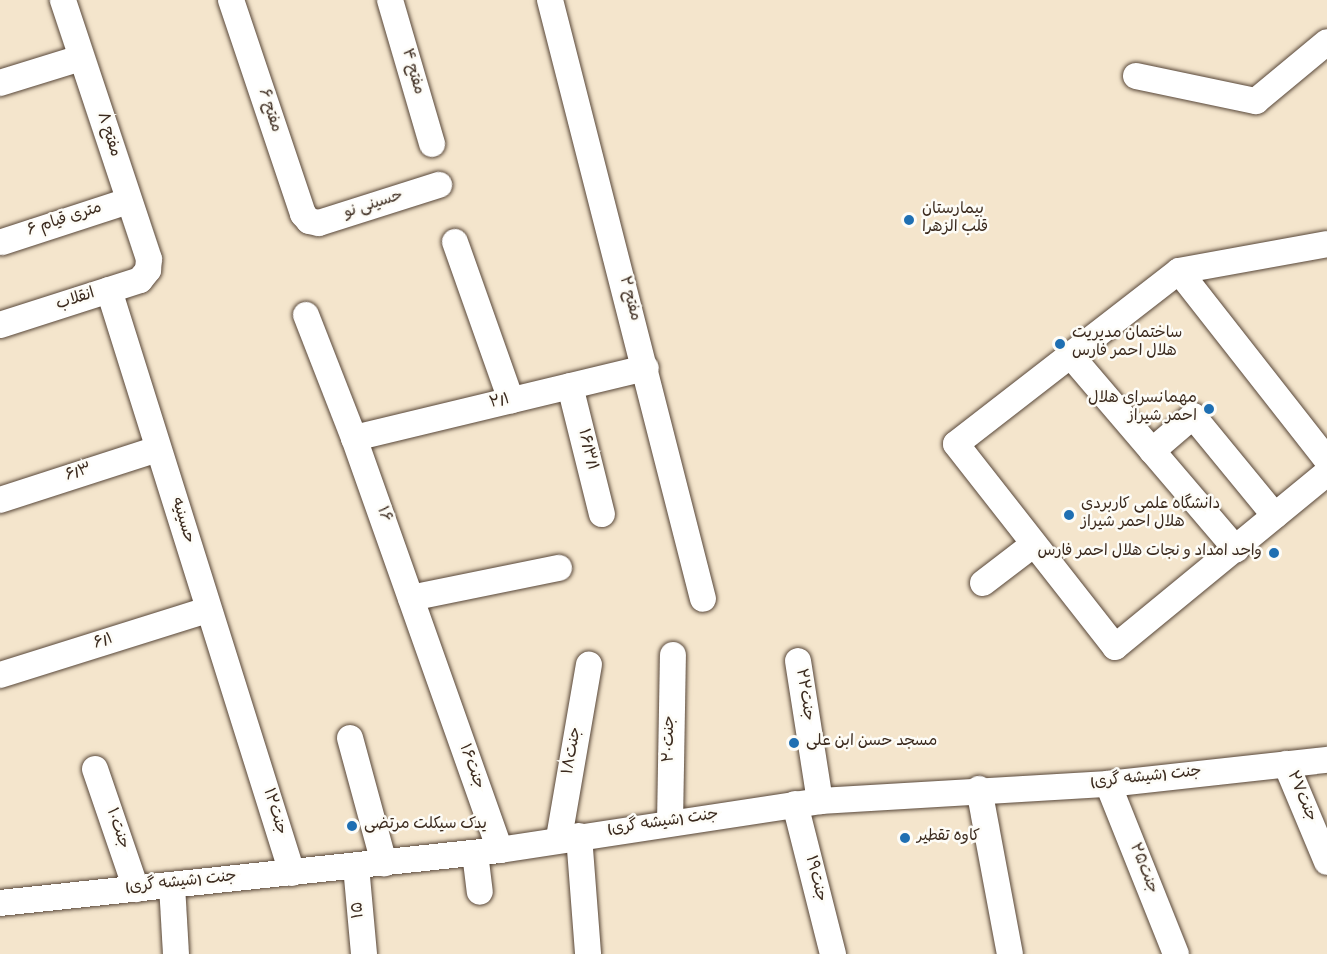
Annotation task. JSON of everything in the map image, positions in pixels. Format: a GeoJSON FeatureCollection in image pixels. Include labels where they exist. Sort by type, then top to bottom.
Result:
{"type":"FeatureCollection","features":[{"type":"Feature","properties":{"kind":"street","name":"مفتح ۸"},"geometry":{"type":"LineString","coordinates":[[63,0],[149,259],[148,270]]}},
{"type":"Feature","properties":{"kind":"street","name":"مفتح ۶"},"geometry":{"type":"LineString","coordinates":[[231,0],[303,214],[309,221]]}},
{"type":"Feature","properties":{"kind":"street","name":"مفتح ۴"},"geometry":{"type":"LineString","coordinates":[[390,0],[432,144]]}},
{"type":"Feature","properties":{"kind":"street","name":"مفتح ۲"},"geometry":{"type":"LineString","coordinates":[[550,0],[646,368],[703,599]]}},
{"type":"Feature","properties":{"kind":"street"},"geometry":{"type":"LineString","coordinates":[[1136,76],[1256,101],[1327,42]]}},
{"type":"Feature","properties":{"kind":"street"},"geometry":{"type":"LineString","coordinates":[[0,83],[81,58]]}},
{"type":"Feature","properties":{"kind":"street","name":"حسینی نو"},"geometry":{"type":"LineString","coordinates":[[309,221],[319,223],[439,185]]}},
{"type":"Feature","properties":{"kind":"street","name":"۶ متری قیام"},"geometry":{"type":"LineString","coordinates":[[2,242],[129,201]]}},
{"type":"Feature","properties":{"kind":"street"},"geometry":{"type":"LineString","coordinates":[[455,242],[511,400]]}},
{"type":"Feature","properties":{"kind":"street"},"geometry":{"type":"LineString","coordinates":[[1327,244],[1179,271],[1072,357],[956,444],[1115,647],[1327,473]]}},
{"type":"Feature","properties":{"kind":"street","name":"انقلاب"},"geometry":{"type":"LineString","coordinates":[[0,326],[140,280],[148,270]]}},
{"type":"Feature","properties":{"kind":"street"},"geometry":{"type":"LineString","coordinates":[[1179,271],[1327,460]]}},
{"type":"Feature","properties":{"kind":"street","name":"حسینیه"},"geometry":{"type":"LineString","coordinates":[[109,290],[254,751]]}},
{"type":"Feature","properties":{"kind":"street","name":"۱۶"},"geometry":{"type":"LineString","coordinates":[[306,315],[354,438],[453,717]]}},
{"type":"Feature","properties":{"kind":"street"},"geometry":{"type":"LineString","coordinates":[[1072,357],[1236,549]]}},
{"type":"Feature","properties":{"kind":"street","name":"۲/۱"},"geometry":{"type":"LineString","coordinates":[[354,438],[646,368]]}},
{"type":"Feature","properties":{"kind":"street","name":"۱۶/۳/۱"},"geometry":{"type":"LineString","coordinates":[[570,386],[602,514]]}},
{"type":"Feature","properties":{"kind":"street"},"geometry":{"type":"LineString","coordinates":[[1152,451],[1193,416],[1275,516]]}},
{"type":"Feature","properties":{"kind":"street","name":"۶/۳"},"geometry":{"type":"LineString","coordinates":[[0,500],[159,449]]}},
{"type":"Feature","properties":{"kind":"street"},"geometry":{"type":"LineString","coordinates":[[983,583],[1034,544]]}},
{"type":"Feature","properties":{"kind":"street"},"geometry":{"type":"LineString","coordinates":[[411,598],[559,568]]}},
{"type":"Feature","properties":{"kind":"street","name":"۶/۱"},"geometry":{"type":"LineString","coordinates":[[0,675],[208,610]]}},
{"type":"Feature","properties":{"kind":"street","name":"جنت۲۰"},"geometry":{"type":"LineString","coordinates":[[670,823],[673,655]]}},
{"type":"Feature","properties":{"kind":"street","name":"جنت۲۲"},"geometry":{"type":"LineString","coordinates":[[798,661],[808,802]]}},
{"type":"Feature","properties":{"kind":"street","name":"جنت۱۸"},"geometry":{"type":"LineString","coordinates":[[569,837],[589,665]]}},
{"type":"Feature","properties":{"kind":"street","name":"جنت۱۶"},"geometry":{"type":"LineString","coordinates":[[453,717],[500,850]]}},
{"type":"Feature","properties":{"kind":"street"},"geometry":{"type":"LineString","coordinates":[[350,738],[384,862]]}},
{"type":"Feature","properties":{"kind":"street","name":"جنت۱۲"},"geometry":{"type":"LineString","coordinates":[[254,751],[292,873]]}},
{"type":"Feature","properties":{"kind":"street","name":"جنت (شیشه گری)"},"geometry":{"type":"LineString","coordinates":[[0,903],[500,850],[569,837],[808,802],[979,789],[1108,784],[1327,760]]}},
{"type":"Feature","properties":{"kind":"street","name":"جنت۲۷"},"geometry":{"type":"LineString","coordinates":[[1286,764],[1327,862]]}},
{"type":"Feature","properties":{"kind":"street","name":"جنت۱۰"},"geometry":{"type":"LineString","coordinates":[[95,769],[136,889]]}},
{"type":"Feature","properties":{"kind":"street","name":"جنت۲۵"},"geometry":{"type":"LineString","coordinates":[[1108,784],[1176,954]]}},
{"type":"Feature","properties":{"kind":"street"},"geometry":{"type":"LineString","coordinates":[[979,789],[1010,954]]}},
{"type":"Feature","properties":{"kind":"street","name":"جنت۱۹"},"geometry":{"type":"LineString","coordinates":[[808,802],[833,954]]}},
{"type":"Feature","properties":{"kind":"street"},"geometry":{"type":"LineString","coordinates":[[569,837],[588,954]]}},
{"type":"Feature","properties":{"kind":"street"},"geometry":{"type":"LineString","coordinates":[[475,853],[480,892]]}},
{"type":"Feature","properties":{"kind":"street","name":"۱۵"},"geometry":{"type":"LineString","coordinates":[[356,866],[364,954]]}},
{"type":"Feature","properties":{"kind":"street"},"geometry":{"type":"LineString","coordinates":[[172,885],[176,954]]}},
{"type":"Feature","properties":{"kind":"place","name":"بیمارستان قلب الزهرا"},"geometry":{"type":"Point","coordinates":[909,220]}},
{"type":"Feature","properties":{"kind":"place","name":"ساختمان مدیریت هلال احمر فارس"},"geometry":{"type":"Point","coordinates":[1060,344]}},
{"type":"Feature","properties":{"kind":"place","name":"مهمانسرای هلال احمر شیراز"},"geometry":{"type":"Point","coordinates":[1209,409]}},
{"type":"Feature","properties":{"kind":"place","name":"دانشگاه علمی کاربردی هلال احمر شیراز"},"geometry":{"type":"Point","coordinates":[1069,515]}},
{"type":"Feature","properties":{"kind":"place","name":"واحد امداد و نجات هلال احمر فارس"},"geometry":{"type":"Point","coordinates":[1274,553]}},
{"type":"Feature","properties":{"kind":"place","name":"مسجد حسن ابن علی"},"geometry":{"type":"Point","coordinates":[794,743]}},
{"type":"Feature","properties":{"kind":"place","name":"یدک سیکلت مرتضی"},"geometry":{"type":"Point","coordinates":[352,826]}},
{"type":"Feature","properties":{"kind":"place","name":"کاوه تقطیر"},"geometry":{"type":"Point","coordinates":[905,838]}}]}
